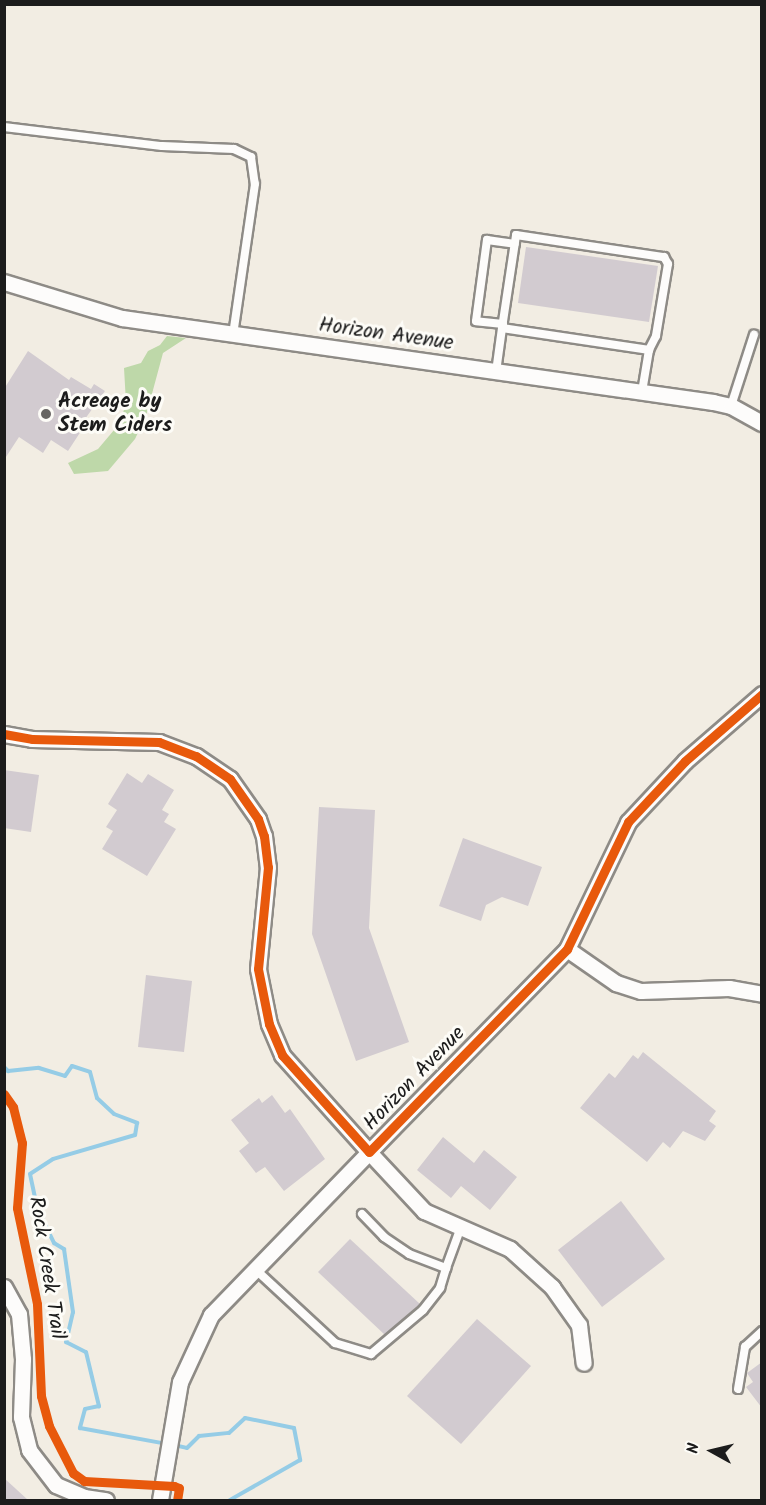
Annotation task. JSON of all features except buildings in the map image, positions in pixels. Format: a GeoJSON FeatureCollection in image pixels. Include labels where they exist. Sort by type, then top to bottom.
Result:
{"type":"FeatureCollection","features":[{"type":"Feature","properties":{"kind":"street","name":"Horizon Avenue"},"geometry":{"type":"LineString","coordinates":[[4,282],[122,318],[731,406],[762,423]]}},
{"type":"Feature","properties":{"kind":"street","name":"Horizon Avenue"},"geometry":{"type":"LineString","coordinates":[[160,1500],[173,1413],[192,1349],[211,1315],[254,1268],[567,949],[628,822],[686,761],[762,694]]}},
{"type":"Feature","properties":{"kind":"street","name":"Horizon Avenue"},"geometry":{"type":"LineString","coordinates":[[4,734],[32,739],[159,742],[196,756],[230,779],[258,819],[265,843],[268,867],[258,969],[269,1024],[282,1055],[369,1152]]}},
{"type":"Feature","properties":{"kind":"street"},"geometry":{"type":"LineString","coordinates":[[567,949],[616,983],[641,991],[729,988],[762,993]]}},
{"type":"Feature","properties":{"kind":"street"},"geometry":{"type":"LineString","coordinates":[[369,1152],[423,1211],[510,1249],[552,1287],[579,1325],[584,1363]]}},
{"type":"Feature","properties":{"kind":"street"},"geometry":{"type":"LineString","coordinates":[[4,1287],[19,1314],[23,1359],[21,1417],[29,1450],[56,1485],[84,1497],[106,1500]]}},
{"type":"Feature","properties":{"kind":"lane"},"geometry":{"type":"LineString","coordinates":[[4,127],[162,146],[234,149],[251,156],[255,184],[233,335]]}},
{"type":"Feature","properties":{"kind":"lane"},"geometry":{"type":"LineString","coordinates":[[496,372],[516,235],[664,257],[668,264],[658,326],[648,350],[642,392]]}},
{"type":"Feature","properties":{"kind":"lane"},"geometry":{"type":"LineString","coordinates":[[515,244],[487,240],[476,321],[648,350]]}},
{"type":"Feature","properties":{"kind":"lane"},"geometry":{"type":"LineString","coordinates":[[731,406],[754,335]]}},
{"type":"Feature","properties":{"kind":"lane"},"geometry":{"type":"LineString","coordinates":[[362,1214],[384,1237],[409,1254],[446,1268]]}},
{"type":"Feature","properties":{"kind":"lane"},"geometry":{"type":"LineString","coordinates":[[254,1268],[335,1343],[371,1354],[423,1310],[440,1288],[461,1227]]}},
{"type":"Feature","properties":{"kind":"lane"},"geometry":{"type":"LineString","coordinates":[[738,1389],[745,1347],[762,1331]]}},
{"type":"Feature","properties":{"kind":"green space"},"geometry":{"type":"Polygon","coordinates":[[[167,336],[186,338],[163,353],[146,416],[135,439],[108,471],[74,474],[68,463],[98,449],[120,423],[126,403],[124,368],[141,363],[148,351],[160,345],[167,336]]]}},
{"type":"Feature","properties":{"kind":"waterway"},"geometry":{"type":"LineString","coordinates":[[4,1067],[8,1071],[39,1068],[65,1076],[72,1066],[90,1072],[97,1098],[114,1114],[137,1123],[135,1135],[53,1159],[30,1174],[37,1208],[54,1243],[64,1249],[73,1312],[66,1342],[86,1352],[99,1406],[85,1409],[80,1428],[167,1444]]}},
{"type":"Feature","properties":{"kind":"waterway"},"geometry":{"type":"LineString","coordinates":[[174,1445],[187,1448],[199,1436],[229,1433],[245,1418],[294,1428],[300,1460],[230,1500]]}},
{"type":"Feature","properties":{"kind":"cycle path"},"geometry":{"type":"LineString","coordinates":[[4,734],[32,739],[159,742],[196,756],[230,779],[258,819],[264,836],[268,867],[258,969],[269,1024],[282,1055],[369,1152],[567,949],[628,822],[685,761],[762,694]]}},
{"type":"Feature","properties":{"kind":"cycle path","name":"Rock Creek Trail"},"geometry":{"type":"LineString","coordinates":[[4,1094],[13,1107],[22,1143],[17,1208],[37,1304],[41,1396],[49,1426],[73,1473],[84,1481],[174,1486],[179,1488],[177,1500]]}},
{"type":"Feature","properties":{"kind":"place","name":"Acreage by Stem Ciders"},"geometry":{"type":"Point","coordinates":[46,414]}}]}
